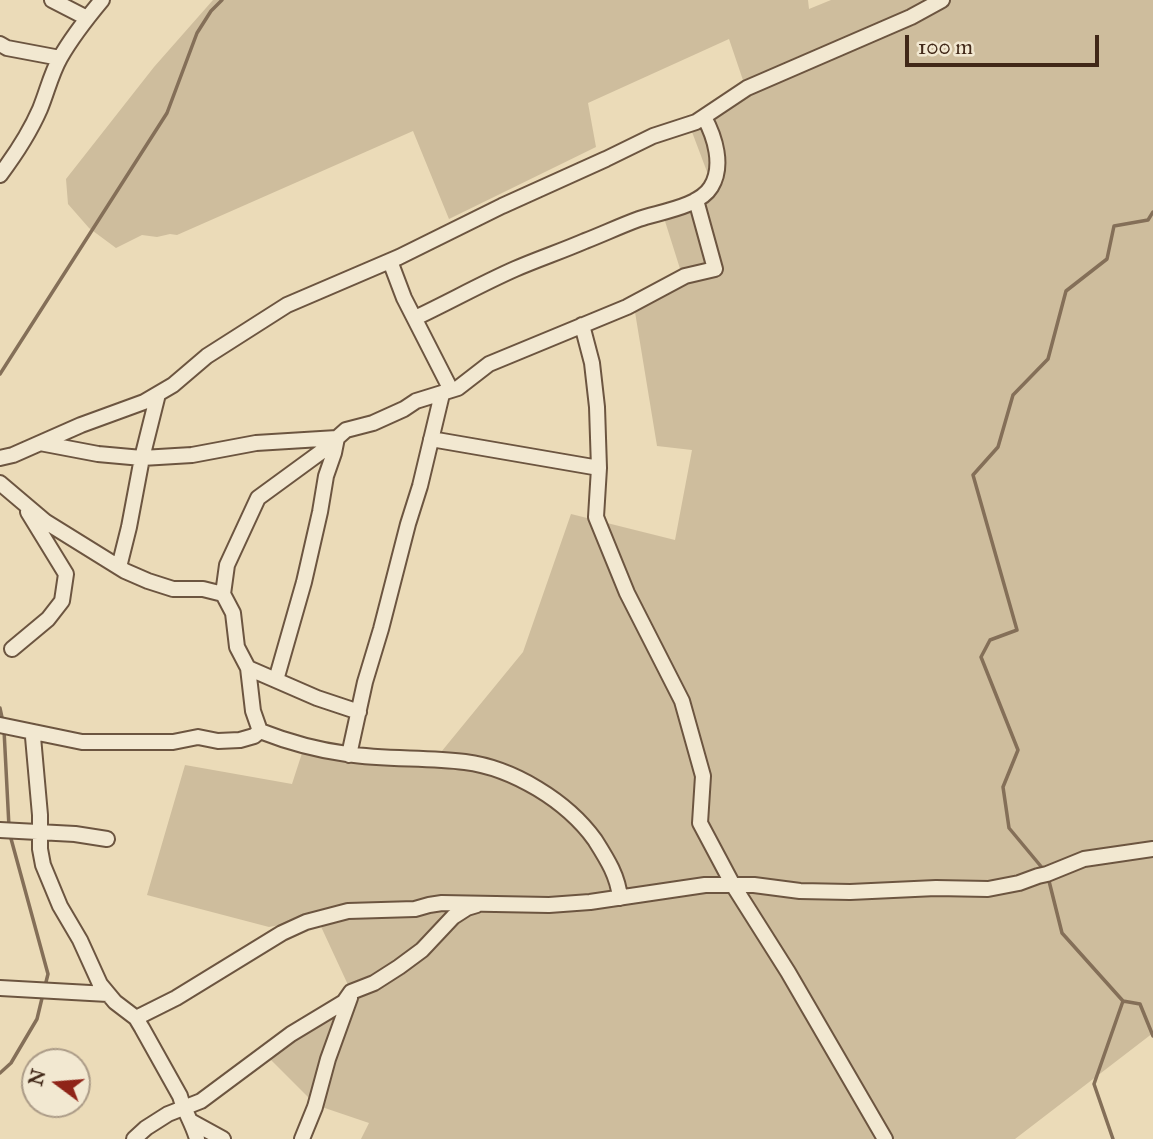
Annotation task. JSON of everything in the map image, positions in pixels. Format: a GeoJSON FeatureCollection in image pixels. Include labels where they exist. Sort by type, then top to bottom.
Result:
{"type":"FeatureCollection","features":[{"type":"Feature","properties":{"kind":"street"},"geometry":{"type":"LineString","coordinates":[[52,0],[87,19]]}},
{"type":"Feature","properties":{"kind":"street"},"geometry":{"type":"LineString","coordinates":[[0,175],[39,111],[60,58],[102,0]]}},
{"type":"Feature","properties":{"kind":"street"},"geometry":{"type":"LineString","coordinates":[[0,457],[13,455],[80,425],[144,402],[173,385],[206,356],[287,305],[390,261],[653,136],[696,122],[747,88],[898,23],[942,0]]}},
{"type":"Feature","properties":{"kind":"street"},"geometry":{"type":"LineString","coordinates":[[0,44],[7,48],[60,58]]}},
{"type":"Feature","properties":{"kind":"street"},"geometry":{"type":"LineString","coordinates":[[415,318],[547,255],[626,223],[696,200],[712,186],[717,166],[717,148],[704,117]]}},
{"type":"Feature","properties":{"kind":"street"},"geometry":{"type":"LineString","coordinates":[[620,898],[619,884],[609,861],[586,828],[565,808],[537,788],[505,772],[467,762],[349,755],[289,742],[260,731],[253,711],[248,668],[237,647],[233,613],[223,594],[227,565],[258,498],[337,440],[346,430],[373,423],[416,401],[458,388],[489,364],[627,307],[685,276],[715,269],[696,200]]}},
{"type":"Feature","properties":{"kind":"street"},"geometry":{"type":"LineString","coordinates":[[349,755],[365,682],[420,486],[430,439],[447,392],[390,261]]}},
{"type":"Feature","properties":{"kind":"street"},"geometry":{"type":"LineString","coordinates":[[582,325],[592,363],[597,407],[599,468],[596,517],[627,593],[682,701],[703,776],[700,823],[733,885],[788,972],[885,1139]]}},
{"type":"Feature","properties":{"kind":"street"},"geometry":{"type":"LineString","coordinates":[[119,567],[158,394]]}},
{"type":"Feature","properties":{"kind":"street"},"geometry":{"type":"LineString","coordinates":[[430,439],[599,468]]}},
{"type":"Feature","properties":{"kind":"street"},"geometry":{"type":"LineString","coordinates":[[40,443],[98,454],[142,458],[192,455],[256,443],[337,440]]}},
{"type":"Feature","properties":{"kind":"street"},"geometry":{"type":"LineString","coordinates":[[276,680],[304,582],[326,476],[337,440]]}},
{"type":"Feature","properties":{"kind":"street"},"geometry":{"type":"LineString","coordinates":[[0,483],[46,522],[119,567],[173,589],[203,589],[223,594]]}},
{"type":"Feature","properties":{"kind":"street"},"geometry":{"type":"LineString","coordinates":[[12,649],[48,619],[62,601],[66,574],[20,499]]}},
{"type":"Feature","properties":{"kind":"street"},"geometry":{"type":"LineString","coordinates":[[248,668],[317,698],[359,712]]}},
{"type":"Feature","properties":{"kind":"street"},"geometry":{"type":"LineString","coordinates":[[0,725],[82,742],[173,742],[198,737],[218,741],[240,740],[260,731]]}},
{"type":"Feature","properties":{"kind":"street"},"geometry":{"type":"LineString","coordinates":[[34,732],[43,865],[60,906],[86,952],[100,984],[114,1002],[136,1018],[180,1096],[197,1139]]}},
{"type":"Feature","properties":{"kind":"street"},"geometry":{"type":"LineString","coordinates":[[0,830],[107,839]]}},
{"type":"Feature","properties":{"kind":"street"},"geometry":{"type":"LineString","coordinates":[[136,1018],[198,985],[282,933],[306,922],[348,911],[415,909],[442,903],[549,905],[620,898],[705,884],[850,892],[936,887],[988,889],[1019,883],[1084,859],[1153,849]]}},
{"type":"Feature","properties":{"kind":"street"},"geometry":{"type":"LineString","coordinates":[[134,1139],[146,1128],[201,1101],[291,1034],[344,1002],[351,992],[374,983],[399,967],[422,950],[453,917],[477,904]]}},
{"type":"Feature","properties":{"kind":"street"},"geometry":{"type":"LineString","coordinates":[[0,988],[108,994]]}},
{"type":"Feature","properties":{"kind":"street"},"geometry":{"type":"LineString","coordinates":[[302,1139],[316,1107],[328,1059],[351,992]]}},
{"type":"Feature","properties":{"kind":"street"},"geometry":{"type":"LineString","coordinates":[[192,1122],[223,1139]]}},
{"type":"Feature","properties":{"kind":"shaded area"},"geometry":{"type":"Polygon","coordinates":[[[213,0],[808,0],[809,9],[831,0],[1153,0],[1153,1033],[1015,1139],[361,1139],[369,1123],[316,1105],[262,1051],[349,987],[317,918],[269,927],[147,895],[185,765],[292,784],[304,747],[437,757],[523,652],[571,514],[675,540],[692,450],[657,446],[634,306],[682,275],[664,218],[712,185],[689,124],[746,89],[729,39],[588,103],[596,147],[449,219],[413,131],[177,235],[142,235],[116,248],[89,228],[68,204],[66,179],[154,67],[213,0]]]}},
{"type":"Feature","properties":{"kind":"waterway"},"geometry":{"type":"LineString","coordinates":[[0,374],[167,113],[197,33],[211,11],[222,0]]}},
{"type":"Feature","properties":{"kind":"waterway"},"geometry":{"type":"LineString","coordinates":[[1044,870],[1009,828],[1003,787],[1018,750],[981,657],[990,640],[1017,630],[973,475],[998,447],[1013,395],[1048,359],[1066,291],[1107,259],[1114,226],[1148,220],[1153,212]]}},
{"type":"Feature","properties":{"kind":"waterway"},"geometry":{"type":"LineString","coordinates":[[0,708],[3,722]]}},
{"type":"Feature","properties":{"kind":"waterway"},"geometry":{"type":"LineString","coordinates":[[4,730],[9,827]]}},
{"type":"Feature","properties":{"kind":"waterway"},"geometry":{"type":"LineString","coordinates":[[10,835],[48,974],[45,986]]}},
{"type":"Feature","properties":{"kind":"waterway"},"geometry":{"type":"LineString","coordinates":[[1048,877],[1062,933],[1123,1001],[1094,1084],[1113,1139]]}},
{"type":"Feature","properties":{"kind":"waterway"},"geometry":{"type":"LineString","coordinates":[[0,1073],[11,1063],[37,1019],[43,994]]}},
{"type":"Feature","properties":{"kind":"waterway"},"geometry":{"type":"LineString","coordinates":[[1123,1001],[1140,1004],[1153,1036]]}}]}
